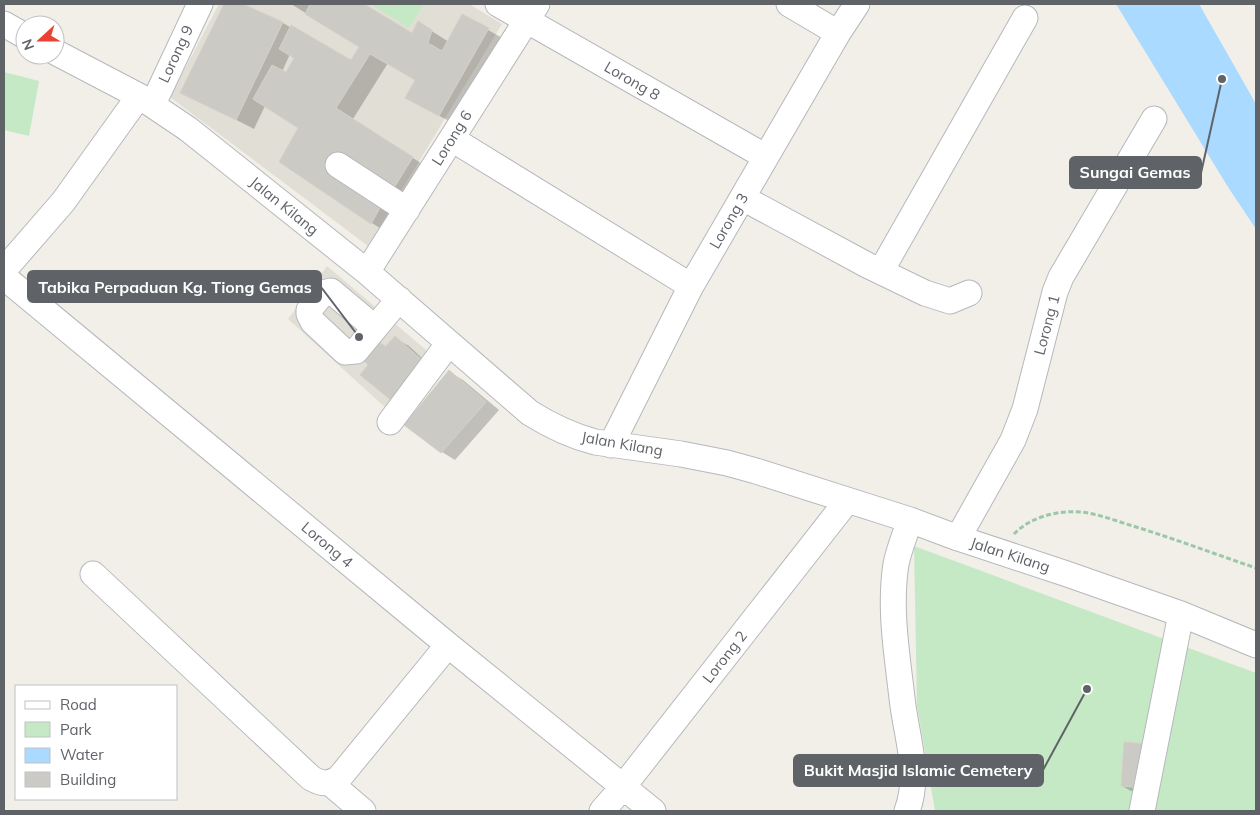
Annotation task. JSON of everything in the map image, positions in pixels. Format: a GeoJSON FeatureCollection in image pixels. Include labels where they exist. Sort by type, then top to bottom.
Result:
{"type":"FeatureCollection","features":[{"type":"Feature","properties":{"kind":"street","name":"Lorong 9"},"geometry":{"type":"LineString","coordinates":[[4,270],[64,202],[146,100],[200,4]]}},
{"type":"Feature","properties":{"kind":"street","name":"Lorong 8"},"geometry":{"type":"LineString","coordinates":[[498,4],[532,12],[766,157]]}},
{"type":"Feature","properties":{"kind":"street"},"geometry":{"type":"LineString","coordinates":[[790,4],[838,33]]}},
{"type":"Feature","properties":{"kind":"street","name":"Lorong 3"},"geometry":{"type":"LineString","coordinates":[[611,444],[691,286],[838,33],[857,4]]}},
{"type":"Feature","properties":{"kind":"street","name":"Lorong 6"},"geometry":{"type":"LineString","coordinates":[[367,272],[532,12]]}},
{"type":"Feature","properties":{"kind":"street"},"geometry":{"type":"LineString","coordinates":[[881,271],[1025,18]]}},
{"type":"Feature","properties":{"kind":"street"},"geometry":{"type":"LineString","coordinates":[[4,24],[15,30]]}},
{"type":"Feature","properties":{"kind":"street","name":"Jalan Kilang"},"geometry":{"type":"LineString","coordinates":[[65,57],[146,100],[188,129],[367,272],[530,413],[547,423],[575,436],[595,442],[681,454],[727,463],[847,502],[910,520],[1181,614],[1256,645]]}},
{"type":"Feature","properties":{"kind":"street","name":"Lorong 1"},"geometry":{"type":"LineString","coordinates":[[958,538],[1013,440],[1026,409],[1055,292],[1061,277],[1154,119]]}},
{"type":"Feature","properties":{"kind":"street"},"geometry":{"type":"LineString","coordinates":[[452,139],[691,286]]}},
{"type":"Feature","properties":{"kind":"street"},"geometry":{"type":"LineString","coordinates":[[338,165],[407,210]]}},
{"type":"Feature","properties":{"kind":"street"},"geometry":{"type":"LineString","coordinates":[[743,198],[881,271],[941,300],[950,301],[968,293]]}},
{"type":"Feature","properties":{"kind":"street","name":"Lorong 4"},"geometry":{"type":"LineString","coordinates":[[4,276],[448,645],[622,788],[653,811]]}},
{"type":"Feature","properties":{"kind":"street"},"geometry":{"type":"LineString","coordinates":[[375,328],[399,299]]}},
{"type":"Feature","properties":{"kind":"street"},"geometry":{"type":"LineString","coordinates":[[390,422],[450,343]]}},
{"type":"Feature","properties":{"kind":"street","name":"Lorong 2"},"geometry":{"type":"LineString","coordinates":[[602,811],[847,502]]}},
{"type":"Feature","properties":{"kind":"street"},"geometry":{"type":"LineString","coordinates":[[906,811],[913,791],[912,767],[902,700],[894,615],[894,581],[897,562],[910,520]]}},
{"type":"Feature","properties":{"kind":"street"},"geometry":{"type":"LineString","coordinates":[[93,574],[311,778],[321,783],[330,784],[363,811]]}},
{"type":"Feature","properties":{"kind":"street"},"geometry":{"type":"LineString","coordinates":[[1142,811],[1181,614]]}},
{"type":"Feature","properties":{"kind":"street"},"geometry":{"type":"LineString","coordinates":[[330,784],[339,778],[448,645]]}},
{"type":"Feature","properties":{"kind":"path"},"geometry":{"type":"LineString","coordinates":[[998,551],[1019,528],[1031,521],[1044,516],[1080,512],[1111,519],[1163,535],[1256,568]]}},
{"type":"Feature","properties":{"kind":"shaded area"},"geometry":{"type":"Polygon","coordinates":[[[219,4],[469,4],[502,24],[368,246],[170,97],[219,4]]]}},
{"type":"Feature","properties":{"kind":"shaded area"},"geometry":{"type":"Polygon","coordinates":[[[327,266],[432,355],[388,410],[288,319],[327,266]]]}},
{"type":"Feature","properties":{"kind":"green space"},"geometry":{"type":"Polygon","coordinates":[[[370,4],[424,4],[409,28],[370,4]]]}},
{"type":"Feature","properties":{"kind":"green space"},"geometry":{"type":"Polygon","coordinates":[[[4,72],[39,81],[29,136],[4,130],[4,72]]]}},
{"type":"Feature","properties":{"kind":"green space"},"geometry":{"type":"Polygon","coordinates":[[[914,546],[1256,673],[1256,811],[935,811],[917,705],[914,546]]]}},
{"type":"Feature","properties":{"kind":"water"},"geometry":{"type":"Polygon","coordinates":[[[1116,4],[1199,4],[1256,104],[1256,229],[1228,187],[1116,4]]]}},
{"type":"Feature","properties":{"kind":"building"},"geometry":{"type":"Polygon","coordinates":[[[224,4],[243,4],[283,22],[236,120],[180,93],[224,4]]]}},
{"type":"Feature","properties":{"kind":"building"},"geometry":{"type":"Polygon","coordinates":[[[310,4],[364,4],[412,33],[418,21],[432,30],[428,43],[442,51],[462,14],[489,28],[439,116],[405,98],[415,80],[370,54],[336,108],[413,157],[394,188],[335,152],[326,168],[381,206],[371,224],[279,162],[298,128],[253,99],[272,65],[286,72],[294,58],[279,49],[291,25],[351,60],[359,47],[305,14],[310,4]]]}},
{"type":"Feature","properties":{"kind":"building"},"geometry":{"type":"Polygon","coordinates":[[[395,336],[422,360],[392,401],[360,375],[368,365],[359,356],[375,338],[385,347],[395,336]]]}},
{"type":"Feature","properties":{"kind":"building"},"geometry":{"type":"Polygon","coordinates":[[[449,370],[486,402],[441,453],[404,425],[449,370]]]}},
{"type":"Feature","properties":{"kind":"building"},"geometry":{"type":"Polygon","coordinates":[[[1124,742],[1148,744],[1140,788],[1121,786],[1124,742]]]}},
{"type":"Feature","properties":{"kind":"place","name":"Sungai Gemas"},"geometry":{"type":"Point","coordinates":[1222,79]}},
{"type":"Feature","properties":{"kind":"place","name":"Tabika Perpaduan Kg. Tiong Gemas"},"geometry":{"type":"Point","coordinates":[359,337]}},
{"type":"Feature","properties":{"kind":"place","name":"Bukit Masjid Islamic Cemetery"},"geometry":{"type":"Point","coordinates":[1087,689]}}]}
